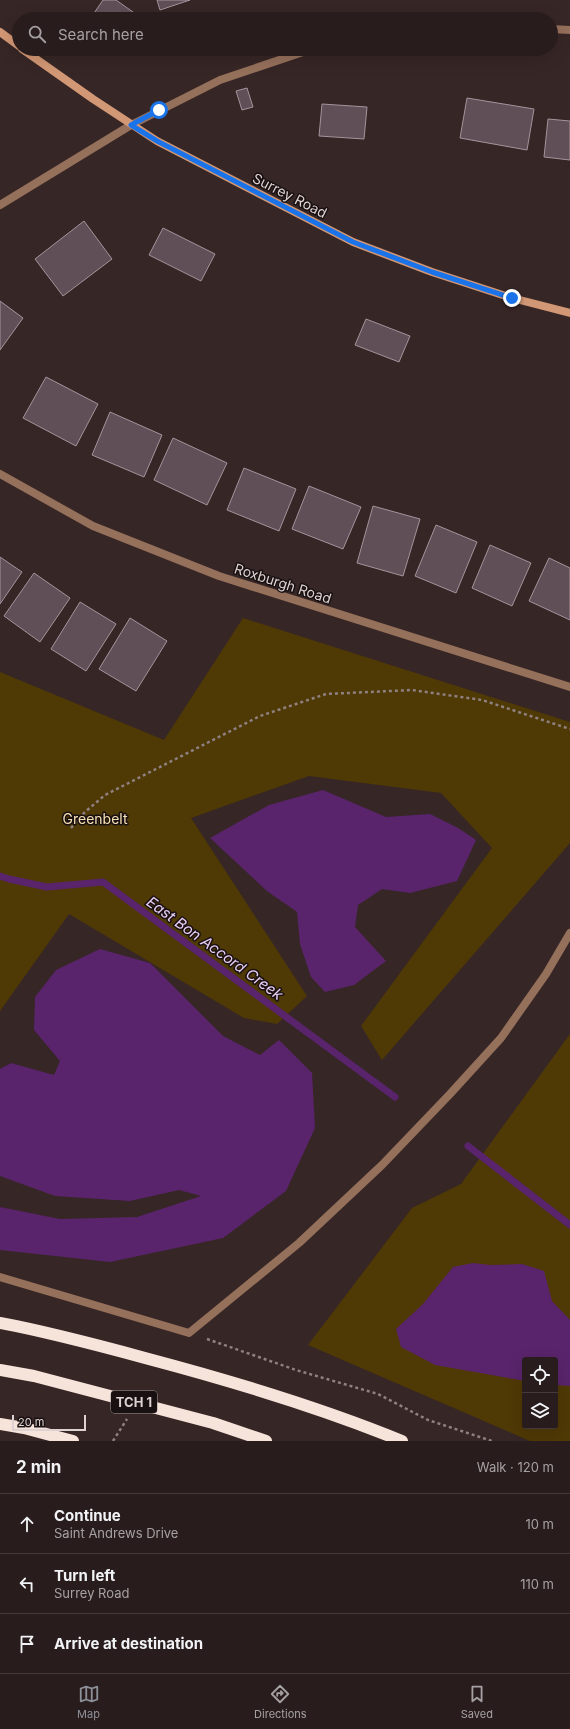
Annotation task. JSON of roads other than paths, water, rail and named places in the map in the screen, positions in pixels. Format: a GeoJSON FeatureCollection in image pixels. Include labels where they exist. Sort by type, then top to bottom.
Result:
{"type":"FeatureCollection","features":[{"type":"Feature","properties":{"kind":"highway"},"geometry":{"type":"LineString","coordinates":[[0,1323],[42,1330],[226,1379],[374,1429],[402,1441]]}},
{"type":"Feature","properties":{"kind":"highway","name":"TCH 1"},"geometry":{"type":"LineString","coordinates":[[0,1370],[34,1376],[205,1421],[266,1441]]}},
{"type":"Feature","properties":{"kind":"highway"},"geometry":{"type":"LineString","coordinates":[[0,1424],[24,1428],[74,1441]]}},
{"type":"Feature","properties":{"kind":"street"},"geometry":{"type":"LineString","coordinates":[[558,29],[570,30]]}},
{"type":"Feature","properties":{"kind":"street"},"geometry":{"type":"LineString","coordinates":[[0,32],[12,41]]}},
{"type":"Feature","properties":{"kind":"street","name":"Surrey Road"},"geometry":{"type":"LineString","coordinates":[[32,56],[131,125],[157,141],[353,242],[432,272],[512,298],[570,313]]}},
{"type":"Feature","properties":{"kind":"street"},"geometry":{"type":"LineString","coordinates":[[0,205],[131,125],[220,80],[291,56]]}},
{"type":"Feature","properties":{"kind":"street","name":"Roxburgh Road"},"geometry":{"type":"LineString","coordinates":[[0,474],[93,526],[219,576],[570,688]]}},
{"type":"Feature","properties":{"kind":"street"},"geometry":{"type":"LineString","coordinates":[[0,1277],[189,1333],[299,1243],[382,1165],[450,1094],[500,1038],[546,974],[570,933]]}},
{"type":"Feature","properties":{"kind":"waterway","name":"East Bon Accord Creek"},"geometry":{"type":"LineString","coordinates":[[0,876],[47,887],[103,882],[395,1097]]}},
{"type":"Feature","properties":{"kind":"waterway","name":"East Bon Accord Creek"},"geometry":{"type":"LineString","coordinates":[[468,1146],[570,1225]]}},
{"type":"Feature","properties":{"kind":"park label","name":"Greenbelt"},"geometry":{"type":"Point","coordinates":[95,818]}}]}
